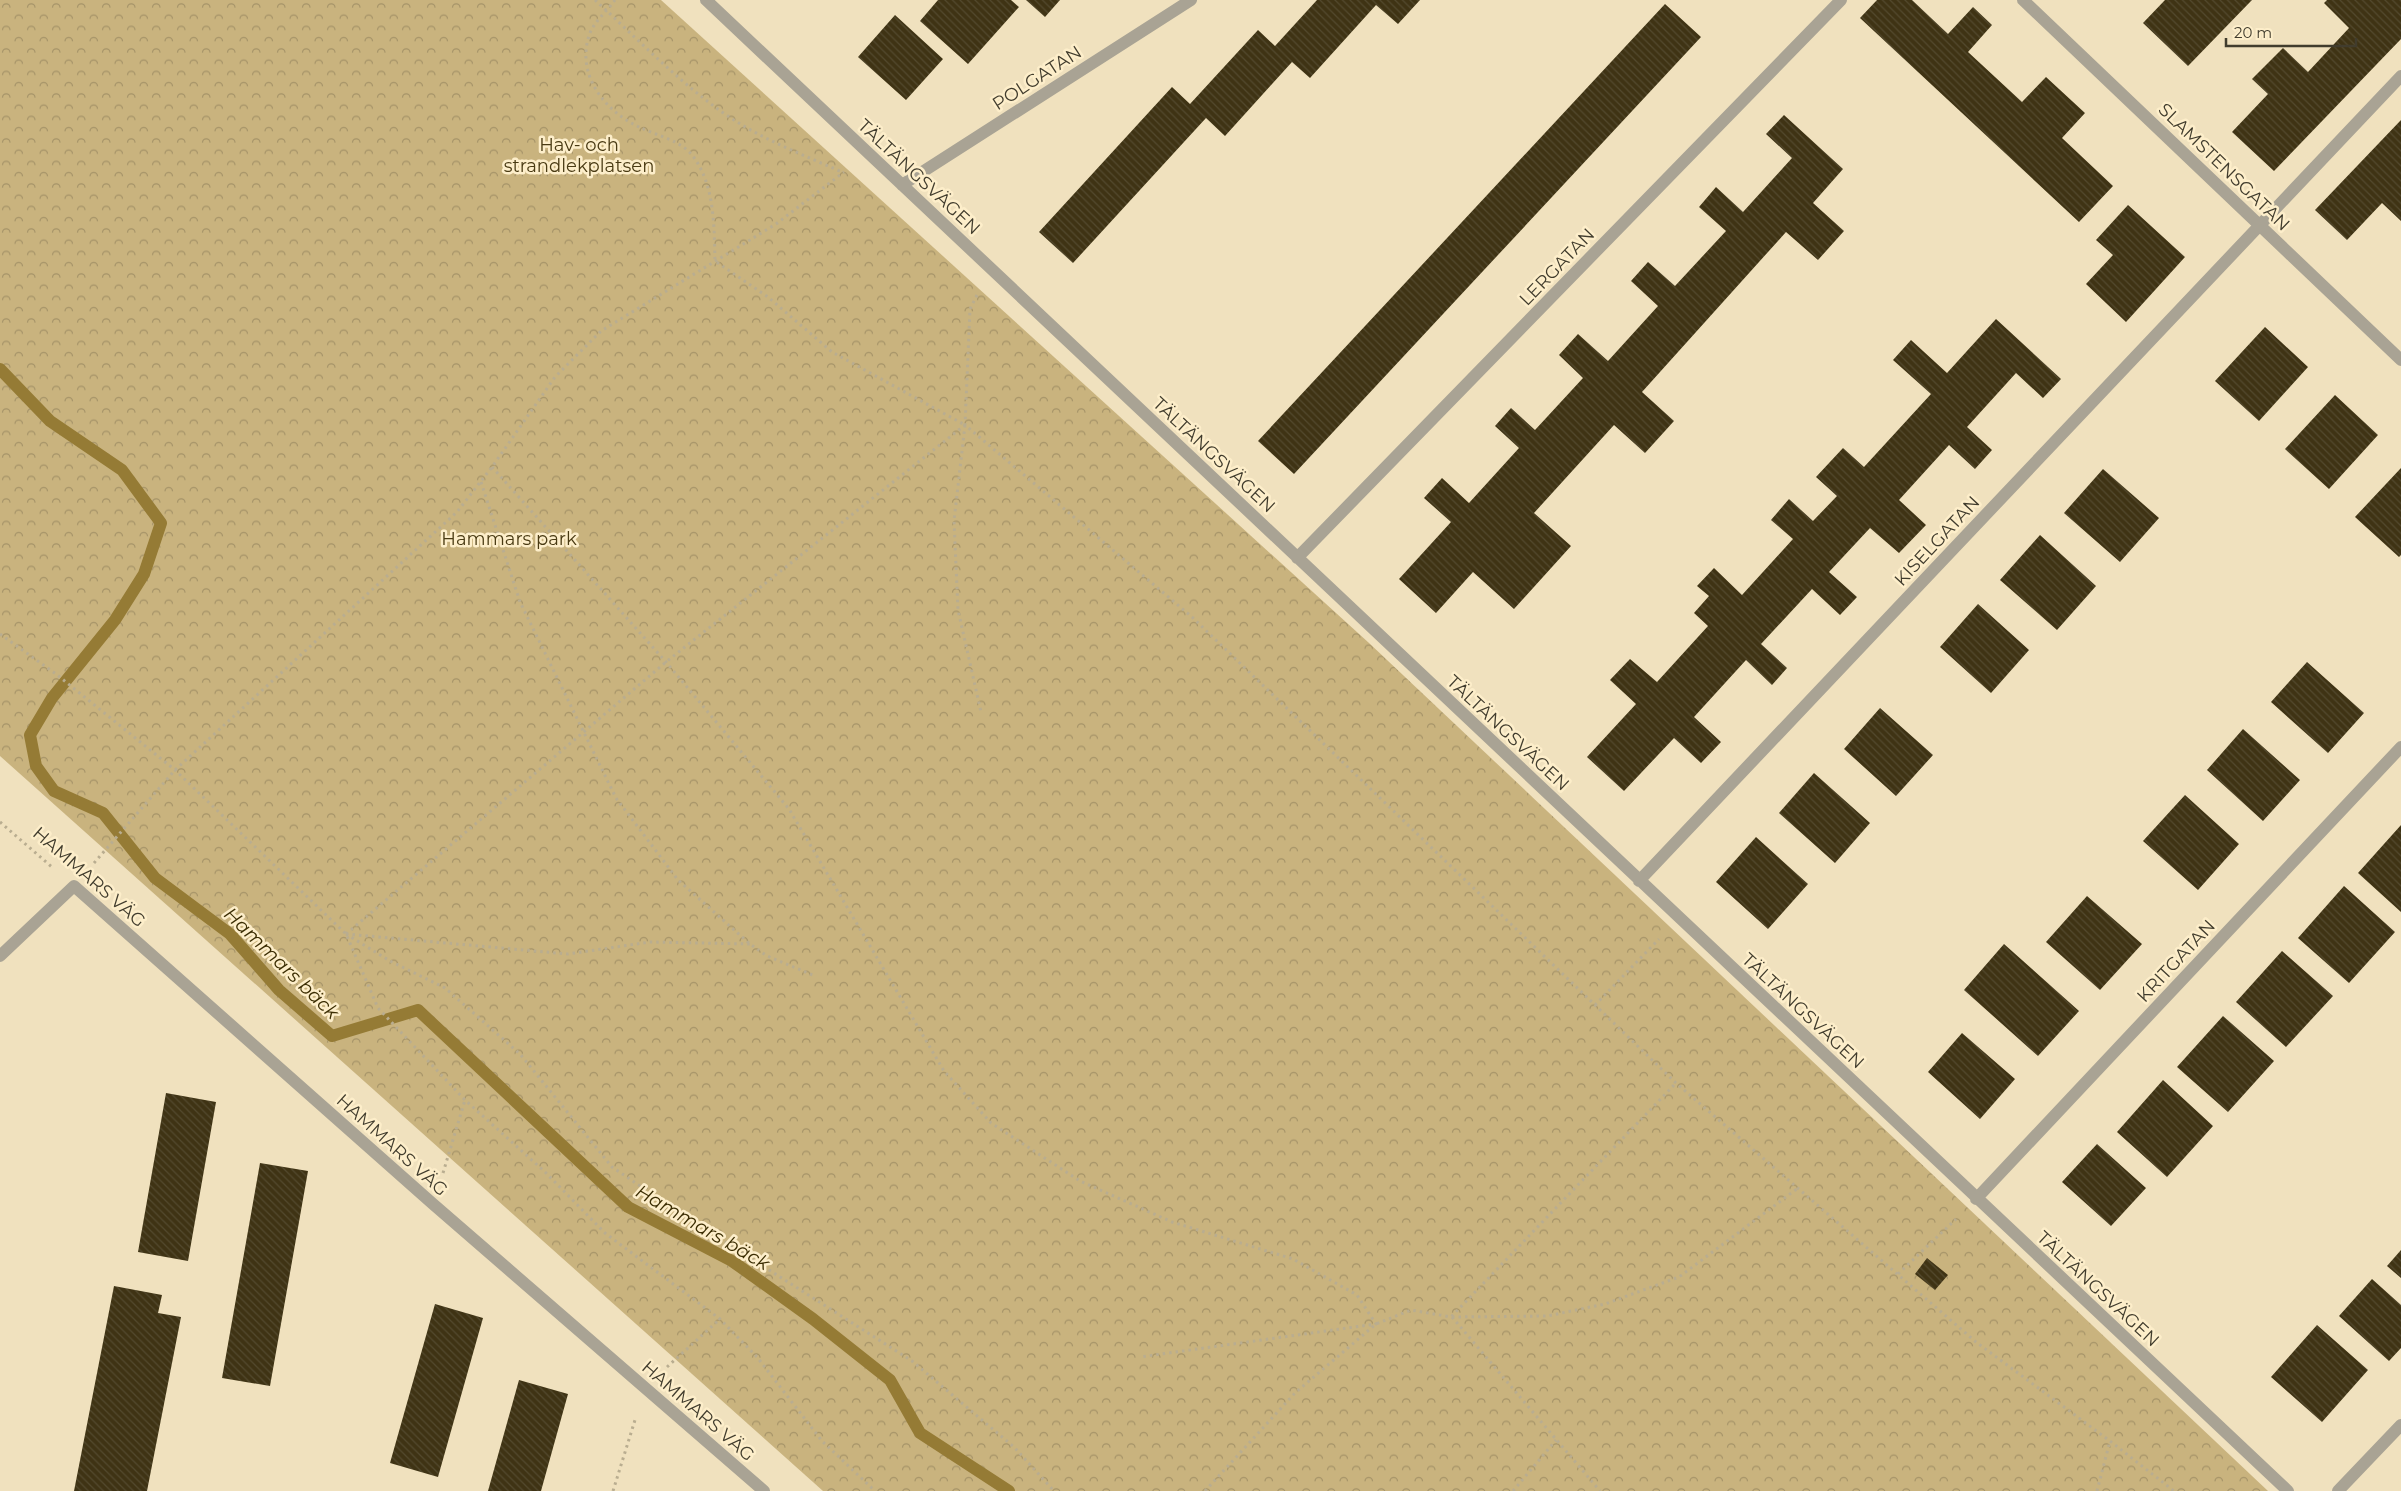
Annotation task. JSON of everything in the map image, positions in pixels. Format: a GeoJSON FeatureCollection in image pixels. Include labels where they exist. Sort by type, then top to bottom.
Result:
{"type":"FeatureCollection","features":[{"type":"Feature","properties":{"kind":"street","name":"TÄLTÄNGSVÄGEN"},"geometry":{"type":"LineString","coordinates":[[706,0],[2288,1491]]}},
{"type":"Feature","properties":{"kind":"street","name":"POLGATAN"},"geometry":{"type":"LineString","coordinates":[[902,185],[1191,0]]}},
{"type":"Feature","properties":{"kind":"street","name":"LERGATAN"},"geometry":{"type":"LineString","coordinates":[[1298,558],[1841,0]]}},
{"type":"Feature","properties":{"kind":"street","name":"SLAMSTENSGATAN"},"geometry":{"type":"LineString","coordinates":[[2023,0],[2401,360]]}},
{"type":"Feature","properties":{"kind":"street","name":"KISELGATAN"},"geometry":{"type":"LineString","coordinates":[[1639,881],[2401,76]]}},
{"type":"Feature","properties":{"kind":"street","name":"KRITGATAN"},"geometry":{"type":"LineString","coordinates":[[1976,1199],[2401,747]]}},
{"type":"Feature","properties":{"kind":"street"},"geometry":{"type":"LineString","coordinates":[[0,956],[74,886]]}},
{"type":"Feature","properties":{"kind":"street","name":"HAMMARS VÄG"},"geometry":{"type":"LineString","coordinates":[[74,886],[433,1204],[764,1491]]}},
{"type":"Feature","properties":{"kind":"street"},"geometry":{"type":"LineString","coordinates":[[2338,1491],[2401,1425]]}},
{"type":"Feature","properties":{"kind":"path"},"geometry":{"type":"LineString","coordinates":[[594,0],[692,88],[741,125],[785,148],[842,172]]}},
{"type":"Feature","properties":{"kind":"path"},"geometry":{"type":"LineString","coordinates":[[615,0],[590,31],[584,56],[587,68],[597,92],[615,113],[639,127],[670,140],[691,154],[706,180],[714,222],[716,261]]}},
{"type":"Feature","properties":{"kind":"path"},"geometry":{"type":"LineString","coordinates":[[112,843],[175,770],[457,512],[492,467],[555,376],[601,331],[776,224],[842,172],[881,165]]}},
{"type":"Feature","properties":{"kind":"path"},"geometry":{"type":"LineString","coordinates":[[716,261],[768,297],[832,352],[965,425],[1192,617],[1676,1083],[1976,1342],[2174,1491]]}},
{"type":"Feature","properties":{"kind":"path"},"geometry":{"type":"LineString","coordinates":[[981,712],[958,610],[954,521],[965,425],[970,309],[990,268]]}},
{"type":"Feature","properties":{"kind":"path"},"geometry":{"type":"LineString","coordinates":[[346,934],[666,662],[965,425]]}},
{"type":"Feature","properties":{"kind":"path"},"geometry":{"type":"LineString","coordinates":[[492,467],[666,662],[790,809],[944,1071],[991,1123],[1080,1181],[1172,1222],[1293,1259],[1357,1294],[1376,1324]]}},
{"type":"Feature","properties":{"kind":"path"},"geometry":{"type":"LineString","coordinates":[[481,482],[520,602],[616,798],[678,880],[766,956],[815,976]]}},
{"type":"Feature","properties":{"kind":"path"},"geometry":{"type":"LineString","coordinates":[[0,634],[56,674],[175,770],[346,934],[390,961],[445,988],[520,1054],[612,1167],[689,1219],[912,1361],[1014,1448],[1054,1491]]}},
{"type":"Feature","properties":{"kind":"path","name":"HAMMARS VÄG"},"geometry":{"type":"LineString","coordinates":[[0,822],[74,886]]}},
{"type":"Feature","properties":{"kind":"path"},"geometry":{"type":"LineString","coordinates":[[1595,1004],[1680,918]]}},
{"type":"Feature","properties":{"kind":"path"},"geometry":{"type":"LineString","coordinates":[[346,934],[568,954],[650,942],[750,944]]}},
{"type":"Feature","properties":{"kind":"path"},"geometry":{"type":"LineString","coordinates":[[346,934],[378,1008],[465,1100],[544,1171],[605,1233],[720,1319],[757,1356],[822,1441],[875,1491]]}},
{"type":"Feature","properties":{"kind":"path"},"geometry":{"type":"LineString","coordinates":[[1451,1317],[1676,1083]]}},
{"type":"Feature","properties":{"kind":"path"},"geometry":{"type":"LineString","coordinates":[[433,1204],[465,1100]]}},
{"type":"Feature","properties":{"kind":"path"},"geometry":{"type":"LineString","coordinates":[[1140,1357],[1376,1324],[1412,1310],[1451,1317],[1547,1316],[1605,1304],[1679,1277],[1798,1188]]}},
{"type":"Feature","properties":{"kind":"path"},"geometry":{"type":"LineString","coordinates":[[1898,1274],[1976,1199]]}},
{"type":"Feature","properties":{"kind":"path"},"geometry":{"type":"LineString","coordinates":[[1451,1317],[1600,1491]]}},
{"type":"Feature","properties":{"kind":"path"},"geometry":{"type":"LineString","coordinates":[[613,1491],[645,1388],[720,1319]]}},
{"type":"Feature","properties":{"kind":"path"},"geometry":{"type":"LineString","coordinates":[[1205,1491],[1295,1393],[1376,1324]]}},
{"type":"Feature","properties":{"kind":"path"},"geometry":{"type":"LineString","coordinates":[[1513,1491],[1556,1440]]}},
{"type":"Feature","properties":{"kind":"path"},"geometry":{"type":"LineString","coordinates":[[2097,1491],[2110,1441]]}},
{"type":"Feature","properties":{"kind":"green space","name":"Hammars park"},"geometry":{"type":"Polygon","coordinates":[[[0,0],[661,0],[1369,643],[2268,1491],[823,1491],[0,756],[0,0]]]}},
{"type":"Feature","properties":{"kind":"building"},"geometry":{"type":"Polygon","coordinates":[[[938,0],[1011,0],[1019,7],[968,64],[920,21],[938,0]]]}},
{"type":"Feature","properties":{"kind":"building"},"geometry":{"type":"Polygon","coordinates":[[[1026,0],[1060,0],[1045,17],[1026,0]]]}},
{"type":"Feature","properties":{"kind":"building"},"geometry":{"type":"Polygon","coordinates":[[[1317,0],[1420,0],[1398,24],[1376,5],[1310,78],[1292,62],[1225,136],[1206,118],[1073,263],[1039,232],[1172,87],[1190,104],[1258,30],[1275,46],[1317,0]]]}},
{"type":"Feature","properties":{"kind":"building"},"geometry":{"type":"Polygon","coordinates":[[[1877,0],[1912,0],[1948,34],[1973,7],[1992,25],[1968,52],[2022,102],[2046,77],[2085,113],[2062,138],[2113,186],[2079,222],[1860,18],[1877,0]]]}},
{"type":"Feature","properties":{"kind":"building"},"geometry":{"type":"Polygon","coordinates":[[[2165,0],[2252,0],[2188,66],[2143,23],[2165,0]]]}},
{"type":"Feature","properties":{"kind":"building"},"geometry":{"type":"Polygon","coordinates":[[[2327,0],[2401,0],[2401,39],[2274,171],[2232,132],[2268,94],[2252,79],[2283,48],[2308,72],[2349,28],[2324,3],[2327,0]]]}},
{"type":"Feature","properties":{"kind":"building"},"geometry":{"type":"Polygon","coordinates":[[[1665,4],[1701,37],[1294,474],[1258,441],[1665,4]]]}},
{"type":"Feature","properties":{"kind":"building"},"geometry":{"type":"Polygon","coordinates":[[[895,15],[943,59],[906,100],[858,57],[895,15]]]}},
{"type":"Feature","properties":{"kind":"building"},"geometry":{"type":"Polygon","coordinates":[[[1784,115],[1843,169],[1813,203],[1844,231],[1818,260],[1786,232],[1642,392],[1674,421],[1645,453],[1614,425],[1534,513],[1571,546],[1514,609],[1473,572],[1436,613],[1399,579],[1451,522],[1424,498],[1442,478],[1469,503],[1519,448],[1495,426],[1511,408],[1535,430],[1583,378],[1559,355],[1578,334],[1608,361],[1658,306],[1631,281],[1648,262],[1675,286],[1726,231],[1699,207],[1716,187],[1743,212],[1792,158],[1766,134],[1784,115]]]}},
{"type":"Feature","properties":{"kind":"building"},"geometry":{"type":"Polygon","coordinates":[[[2401,120],[2401,221],[2382,203],[2347,240],[2315,210],[2401,120]]]}},
{"type":"Feature","properties":{"kind":"building"},"geometry":{"type":"Polygon","coordinates":[[[2128,205],[2185,257],[2126,322],[2086,284],[2113,255],[2096,240],[2128,205]]]}},
{"type":"Feature","properties":{"kind":"building"},"geometry":{"type":"Polygon","coordinates":[[[1996,319],[2061,379],[2043,398],[2016,373],[1967,427],[1992,450],[1975,469],[1949,445],[1899,500],[1926,525],[1899,553],[1870,528],[1829,572],[1857,597],[1840,615],[1812,589],[1761,644],[1787,668],[1772,685],[1746,660],[1694,717],[1721,742],[1701,763],[1674,738],[1624,791],[1587,757],[1636,704],[1610,680],[1630,659],[1657,682],[1708,626],[1694,613],[1709,596],[1697,586],[1714,568],[1742,595],[1793,539],[1771,520],[1789,499],[1813,521],[1837,496],[1816,477],[1843,448],[1864,467],[1931,394],[1893,360],[1911,340],[1947,373],[1996,319]]]}},
{"type":"Feature","properties":{"kind":"building"},"geometry":{"type":"Polygon","coordinates":[[[2265,327],[2308,367],[2259,421],[2215,381],[2265,327]]]}},
{"type":"Feature","properties":{"kind":"building"},"geometry":{"type":"Polygon","coordinates":[[[2335,395],[2378,435],[2329,489],[2285,449],[2335,395]]]}},
{"type":"Feature","properties":{"kind":"building"},"geometry":{"type":"Polygon","coordinates":[[[2401,468],[2401,555],[2399,557],[2355,517],[2401,468]]]}},
{"type":"Feature","properties":{"kind":"building"},"geometry":{"type":"Polygon","coordinates":[[[2103,469],[2159,518],[2120,562],[2064,513],[2103,469]]]}},
{"type":"Feature","properties":{"kind":"building"},"geometry":{"type":"Polygon","coordinates":[[[2040,535],[2096,586],[2057,630],[2000,580],[2040,535]]]}},
{"type":"Feature","properties":{"kind":"building"},"geometry":{"type":"Polygon","coordinates":[[[1978,604],[2029,650],[1991,693],[1940,647],[1978,604]]]}},
{"type":"Feature","properties":{"kind":"building"},"geometry":{"type":"Polygon","coordinates":[[[2307,662],[2364,713],[2328,753],[2271,702],[2307,662]]]}},
{"type":"Feature","properties":{"kind":"building"},"geometry":{"type":"Polygon","coordinates":[[[1880,708],[1933,755],[1896,796],[1844,749],[1880,708]]]}},
{"type":"Feature","properties":{"kind":"building"},"geometry":{"type":"Polygon","coordinates":[[[2243,729],[2300,780],[2263,821],[2207,770],[2243,729]]]}},
{"type":"Feature","properties":{"kind":"building"},"geometry":{"type":"Polygon","coordinates":[[[1814,773],[1870,823],[1835,863],[1779,813],[1814,773]]]}},
{"type":"Feature","properties":{"kind":"building"},"geometry":{"type":"Polygon","coordinates":[[[2185,795],[2239,844],[2198,890],[2143,841],[2185,795]]]}},
{"type":"Feature","properties":{"kind":"building"},"geometry":{"type":"Polygon","coordinates":[[[2401,825],[2401,912],[2358,873],[2401,825]]]}},
{"type":"Feature","properties":{"kind":"building"},"geometry":{"type":"Polygon","coordinates":[[[1756,837],[1808,884],[1768,929],[1716,882],[1756,837]]]}},
{"type":"Feature","properties":{"kind":"building"},"geometry":{"type":"Polygon","coordinates":[[[2344,886],[2395,932],[2349,983],[2298,938],[2344,886]]]}},
{"type":"Feature","properties":{"kind":"building"},"geometry":{"type":"Polygon","coordinates":[[[2087,896],[2142,944],[2100,990],[2046,942],[2087,896]]]}},
{"type":"Feature","properties":{"kind":"building"},"geometry":{"type":"Polygon","coordinates":[[[2004,944],[2079,1011],[2038,1056],[1964,990],[2004,944]]]}},
{"type":"Feature","properties":{"kind":"building"},"geometry":{"type":"Polygon","coordinates":[[[2282,951],[2333,996],[2286,1047],[2236,1002],[2282,951]]]}},
{"type":"Feature","properties":{"kind":"building"},"geometry":{"type":"Polygon","coordinates":[[[2223,1016],[2274,1061],[2228,1112],[2177,1067],[2223,1016]]]}},
{"type":"Feature","properties":{"kind":"building"},"geometry":{"type":"Polygon","coordinates":[[[1962,1033],[2015,1079],[1980,1119],[1928,1072],[1962,1033]]]}},
{"type":"Feature","properties":{"kind":"building"},"geometry":{"type":"Polygon","coordinates":[[[2163,1080],[2213,1126],[2167,1177],[2117,1132],[2163,1080]]]}},
{"type":"Feature","properties":{"kind":"building"},"geometry":{"type":"Polygon","coordinates":[[[166,1093],[216,1102],[188,1261],[138,1252],[166,1093]]]}},
{"type":"Feature","properties":{"kind":"building"},"geometry":{"type":"Polygon","coordinates":[[[2097,1144],[2146,1188],[2111,1226],[2062,1182],[2097,1144]]]}},
{"type":"Feature","properties":{"kind":"building"},"geometry":{"type":"Polygon","coordinates":[[[260,1163],[308,1171],[270,1386],[222,1378],[260,1163]]]}},
{"type":"Feature","properties":{"kind":"building"},"geometry":{"type":"Polygon","coordinates":[[[2401,1250],[2401,1278],[2387,1266],[2401,1250]]]}},
{"type":"Feature","properties":{"kind":"building"},"geometry":{"type":"Polygon","coordinates":[[[1927,1258],[1948,1275],[1935,1290],[1915,1274],[1927,1258]]]}},
{"type":"Feature","properties":{"kind":"building"},"geometry":{"type":"Polygon","coordinates":[[[2372,1279],[2401,1305],[2401,1348],[2389,1361],[2339,1316],[2372,1279]]]}},
{"type":"Feature","properties":{"kind":"building"},"geometry":{"type":"Polygon","coordinates":[[[114,1286],[162,1295],[158,1313],[181,1317],[147,1491],[74,1491],[114,1286]]]}},
{"type":"Feature","properties":{"kind":"building"},"geometry":{"type":"Polygon","coordinates":[[[435,1304],[483,1318],[438,1477],[390,1463],[435,1304]]]}},
{"type":"Feature","properties":{"kind":"building"},"geometry":{"type":"Polygon","coordinates":[[[2317,1325],[2368,1370],[2322,1422],[2271,1377],[2317,1325]]]}},
{"type":"Feature","properties":{"kind":"building"},"geometry":{"type":"Polygon","coordinates":[[[519,1380],[568,1394],[541,1491],[488,1491],[519,1380]]]}},
{"type":"Feature","properties":{"kind":"waterway","name":"Hammars bäck"},"geometry":{"type":"LineString","coordinates":[[0,369],[50,421],[122,470],[161,523],[144,574],[115,620],[52,698],[30,735],[36,766],[54,791],[103,813],[155,878],[230,934],[279,990],[332,1036],[418,1010],[628,1207],[732,1261],[813,1319],[890,1380],[920,1433],[1009,1491]]}},
{"type":"Feature","properties":{"kind":"park label","name":"Hav- och strandlekplatsen"},"geometry":{"type":"Point","coordinates":[579,155]}}]}
